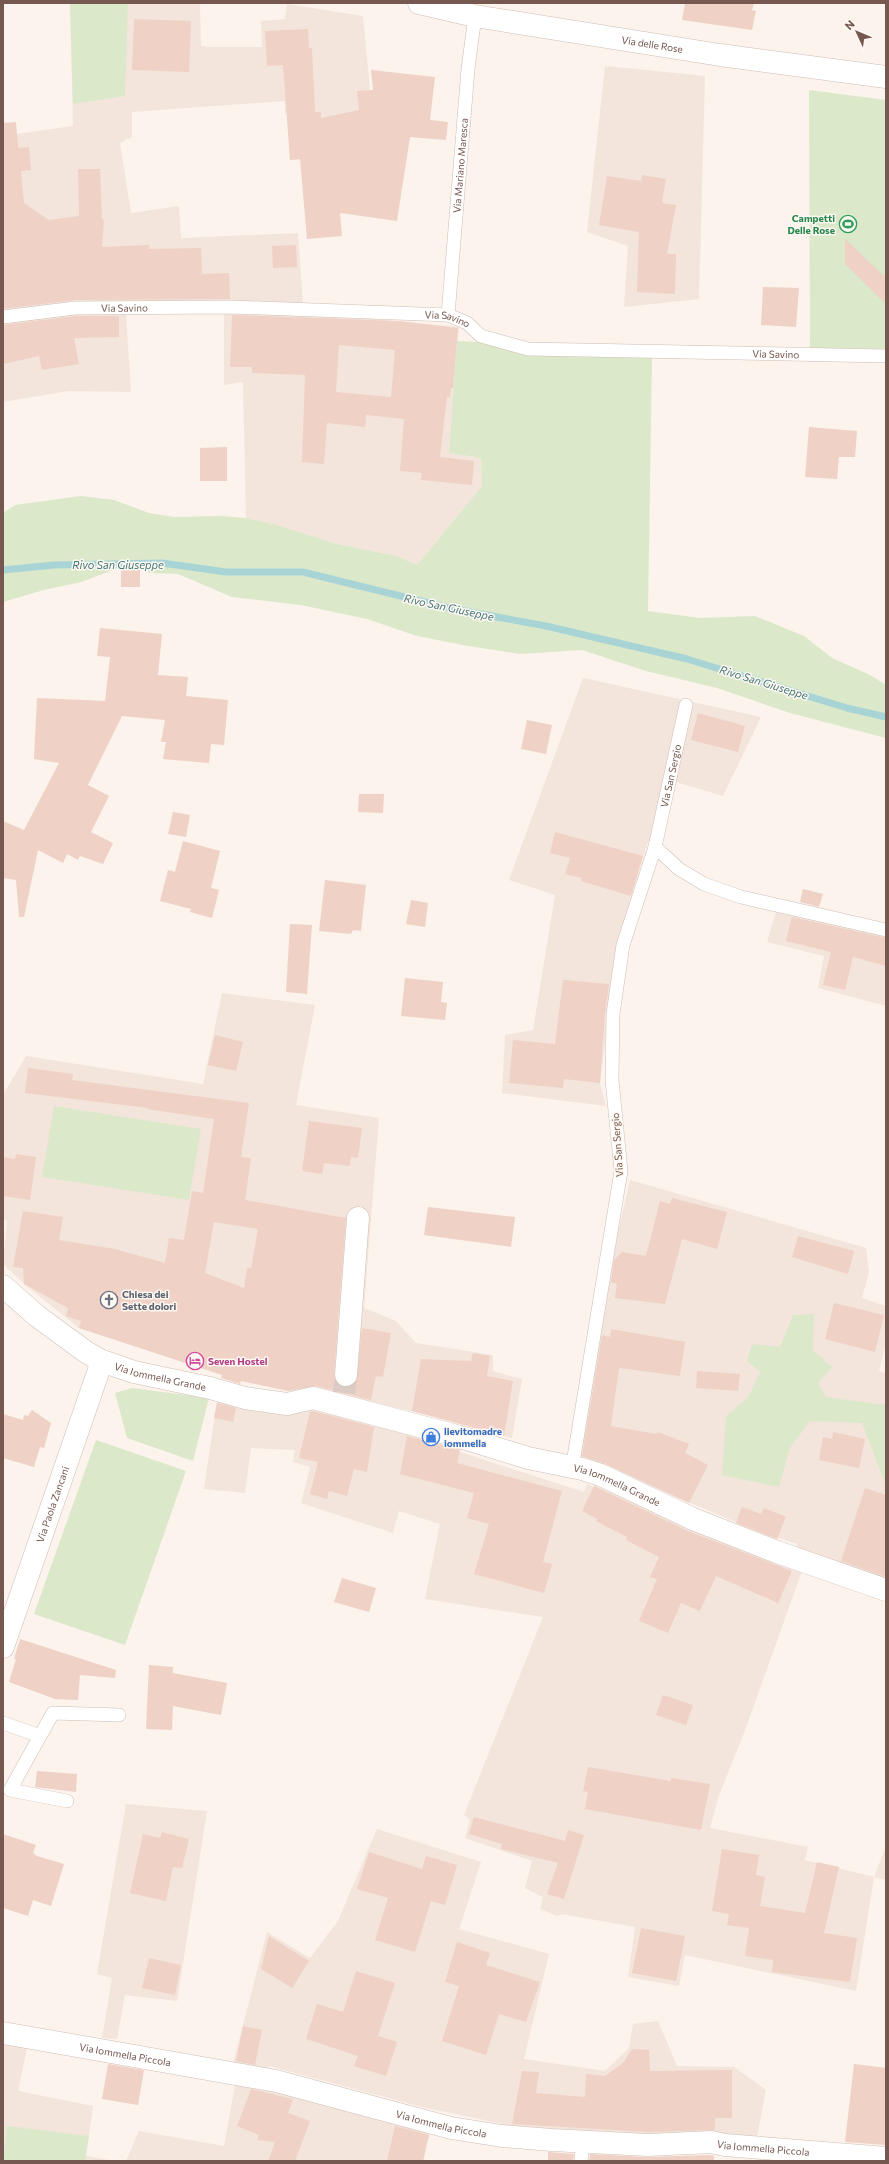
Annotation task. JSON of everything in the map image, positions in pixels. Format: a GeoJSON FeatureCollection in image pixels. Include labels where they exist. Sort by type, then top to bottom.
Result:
{"type":"FeatureCollection","features":[{"type":"Feature","properties":{"kind":"street","name":"Via delle Rose"},"geometry":{"type":"LineString","coordinates":[[419,3],[475,16],[768,63],[886,78]]}},
{"type":"Feature","properties":{"kind":"street"},"geometry":{"type":"LineString","coordinates":[[344,1391],[358,1218]]}},
{"type":"Feature","properties":{"kind":"street","name":"Via Iommella Grande"},"geometry":{"type":"LineString","coordinates":[[3,1286],[37,1316],[86,1352],[102,1361],[134,1372],[210,1388],[244,1398],[287,1404],[344,1391],[441,1431],[492,1448],[601,1475],[693,1519],[777,1552],[886,1590]]}},
{"type":"Feature","properties":{"kind":"street","name":"Via Paola Zancani"},"geometry":{"type":"LineString","coordinates":[[3,1647],[102,1361]]}},
{"type":"Feature","properties":{"kind":"street","name":"Via Iommella Piccola"},"geometry":{"type":"LineString","coordinates":[[3,2033],[276,2081],[451,2128],[582,2151],[648,2145],[711,2142],[724,2153],[886,2158]]}},
{"type":"Feature","properties":{"kind":"lane","name":"Via Mariano Maresca"},"geometry":{"type":"LineString","coordinates":[[448,316],[468,69],[475,16]]}},
{"type":"Feature","properties":{"kind":"lane","name":"Via Savino"},"geometry":{"type":"LineString","coordinates":[[3,317],[75,308],[231,307],[448,316],[467,323],[481,336],[528,349],[886,356]]}},
{"type":"Feature","properties":{"kind":"lane","name":"Via San Sergio"},"geometry":{"type":"LineString","coordinates":[[572,1469],[621,1171],[612,1080],[613,1014],[623,945],[655,847],[686,705]]}},
{"type":"Feature","properties":{"kind":"lane"},"geometry":{"type":"LineString","coordinates":[[655,847],[679,869],[704,884],[741,896],[886,930]]}},
{"type":"Feature","properties":{"kind":"lane"},"geometry":{"type":"LineString","coordinates":[[68,1801],[10,1790],[53,1713],[119,1715]]}},
{"type":"Feature","properties":{"kind":"lane"},"geometry":{"type":"LineString","coordinates":[[3,1723],[40,1736]]}},
{"type":"Feature","properties":{"kind":"shaded area"},"geometry":{"type":"Polygon","coordinates":[[[70,3],[200,3],[201,46],[210,47],[262,47],[261,21],[285,19],[287,4],[363,16],[376,154],[290,160],[288,114],[285,113],[285,101],[132,112],[132,137],[120,143],[131,213],[179,206],[181,238],[298,233],[303,304],[3,313],[3,136],[73,126],[70,3]]]}},
{"type":"Feature","properties":{"kind":"shaded area"},"geometry":{"type":"Polygon","coordinates":[[[605,66],[705,76],[699,299],[624,307],[628,246],[587,232],[605,66]]]}},
{"type":"Feature","properties":{"kind":"shaded area"},"geometry":{"type":"Polygon","coordinates":[[[224,311],[352,317],[459,327],[449,453],[481,458],[482,486],[417,565],[397,556],[337,544],[274,524],[246,518],[243,382],[224,385],[224,311]]]}},
{"type":"Feature","properties":{"kind":"shaded area"},"geometry":{"type":"Polygon","coordinates":[[[50,313],[126,314],[131,392],[68,391],[3,402],[3,320],[50,313]]]}},
{"type":"Feature","properties":{"kind":"shaded area"},"geometry":{"type":"Polygon","coordinates":[[[583,678],[761,717],[723,796],[676,782],[660,844],[648,842],[617,942],[600,1083],[606,1106],[502,1093],[505,1035],[533,1030],[555,895],[509,880],[583,678]]]}},
{"type":"Feature","properties":{"kind":"shaded area"},"geometry":{"type":"Polygon","coordinates":[[[777,909],[886,935],[886,1006],[818,988],[824,956],[767,942],[777,909]]]}},
{"type":"Feature","properties":{"kind":"shaded area"},"geometry":{"type":"Polygon","coordinates":[[[222,993],[315,1005],[296,1105],[379,1118],[364,1308],[396,1321],[416,1343],[493,1355],[493,1371],[522,1379],[512,1438],[440,1418],[331,1392],[307,1387],[290,1391],[235,1379],[79,1328],[24,1284],[3,1264],[7,1221],[3,1219],[3,1095],[26,1056],[203,1084],[222,993]]]}},
{"type":"Feature","properties":{"kind":"shaded area"},"geometry":{"type":"Polygon","coordinates":[[[630,1180],[866,1248],[869,1272],[862,1298],[886,1306],[886,1343],[879,1371],[886,1373],[886,1584],[796,1547],[797,1544],[745,1526],[579,1456],[607,1280],[630,1180]]]}},
{"type":"Feature","properties":{"kind":"shaded area"},"geometry":{"type":"Polygon","coordinates":[[[217,1400],[312,1406],[463,1441],[460,1452],[584,1492],[587,1484],[594,1487],[598,1479],[802,1571],[744,1733],[719,1795],[710,1828],[808,1847],[805,1860],[874,1877],[856,1991],[685,1955],[679,1986],[628,1977],[635,1927],[562,1914],[557,1916],[540,1909],[543,1897],[525,1888],[532,1861],[465,1838],[470,1820],[464,1815],[543,1617],[425,1599],[440,1524],[399,1511],[393,1533],[301,1503],[310,1467],[293,1462],[295,1450],[251,1448],[245,1493],[204,1489],[217,1400]]]}},
{"type":"Feature","properties":{"kind":"shaded area"},"geometry":{"type":"Polygon","coordinates":[[[126,1804],[207,1811],[177,2001],[125,1995],[117,2039],[102,2038],[112,1978],[97,1974],[126,1804]]]}},
{"type":"Feature","properties":{"kind":"shaded area"},"geometry":{"type":"Polygon","coordinates":[[[377,1829],[481,1862],[459,1929],[549,1954],[524,2059],[605,2071],[629,2048],[633,2024],[658,2021],[677,2066],[734,2067],[766,2090],[757,2137],[661,2137],[512,2126],[422,2107],[269,2066],[267,2071],[233,2064],[267,1932],[310,1958],[338,1921],[377,1829]]]}},
{"type":"Feature","properties":{"kind":"shaded area"},"geometry":{"type":"Polygon","coordinates":[[[886,1846],[886,1880],[874,1877],[886,1846]]]}},
{"type":"Feature","properties":{"kind":"shaded area"},"geometry":{"type":"Polygon","coordinates":[[[3,2038],[28,2043],[18,2091],[93,2106],[86,2156],[115,2161],[3,2161],[3,2038]]]}},
{"type":"Feature","properties":{"kind":"shaded area"},"geometry":{"type":"Polygon","coordinates":[[[236,2080],[430,2131],[423,2161],[126,2161],[139,2131],[224,2146],[236,2080]]]}},
{"type":"Feature","properties":{"kind":"green space"},"geometry":{"type":"Polygon","coordinates":[[[70,3],[128,3],[125,96],[73,104],[70,3]]]}},
{"type":"Feature","properties":{"kind":"green space","name":"Campetti Delle Rose"},"geometry":{"type":"Polygon","coordinates":[[[809,90],[886,100],[886,349],[810,348],[809,90]]]}},
{"type":"Feature","properties":{"kind":"green space"},"geometry":{"type":"Polygon","coordinates":[[[457,341],[479,342],[528,354],[652,356],[648,611],[700,618],[755,616],[804,636],[832,658],[870,675],[886,685],[886,738],[790,713],[717,688],[646,671],[582,650],[520,654],[468,646],[417,636],[367,619],[301,605],[232,597],[178,574],[149,573],[143,567],[121,567],[81,582],[44,590],[3,602],[3,513],[15,505],[81,496],[114,500],[149,513],[174,517],[221,516],[246,518],[274,524],[337,544],[397,556],[417,565],[482,486],[481,458],[449,453],[457,341]]]}},
{"type":"Feature","properties":{"kind":"green space"},"geometry":{"type":"Polygon","coordinates":[[[54,1106],[201,1129],[189,1200],[42,1177],[54,1106]]]}},
{"type":"Feature","properties":{"kind":"green space"},"geometry":{"type":"Polygon","coordinates":[[[814,1314],[813,1350],[832,1367],[818,1383],[826,1397],[886,1405],[886,1486],[862,1423],[810,1421],[790,1448],[779,1487],[722,1475],[726,1417],[749,1396],[760,1372],[747,1361],[752,1344],[780,1347],[793,1315],[814,1314]]]}},
{"type":"Feature","properties":{"kind":"green space"},"geometry":{"type":"Polygon","coordinates":[[[132,1388],[209,1398],[193,1461],[127,1438],[115,1393],[132,1388]]]}},
{"type":"Feature","properties":{"kind":"green space"},"geometry":{"type":"Polygon","coordinates":[[[96,1440],[186,1471],[125,1645],[34,1614],[96,1440]]]}},
{"type":"Feature","properties":{"kind":"green space"},"geometry":{"type":"Polygon","coordinates":[[[7,2126],[89,2136],[85,2161],[3,2161],[7,2126]]]}},
{"type":"Feature","properties":{"kind":"building"},"geometry":{"type":"Polygon","coordinates":[[[685,3],[754,3],[752,10],[756,11],[752,30],[682,20],[685,3]]]}},
{"type":"Feature","properties":{"kind":"building"},"geometry":{"type":"Polygon","coordinates":[[[134,19],[191,21],[189,72],[132,70],[134,19]]]}},
{"type":"Feature","properties":{"kind":"building"},"geometry":{"type":"Polygon","coordinates":[[[308,29],[309,48],[312,48],[315,112],[321,112],[321,118],[359,110],[357,91],[373,90],[371,70],[435,77],[430,120],[448,122],[446,140],[410,137],[397,221],[340,213],[342,236],[307,239],[300,159],[290,160],[283,65],[267,66],[265,31],[308,29]]]}},
{"type":"Feature","properties":{"kind":"building"},"geometry":{"type":"Polygon","coordinates":[[[16,122],[18,148],[29,147],[31,170],[21,171],[24,203],[49,220],[79,216],[78,169],[100,169],[102,220],[104,219],[102,247],[149,245],[149,249],[201,248],[202,274],[229,273],[230,299],[75,300],[3,309],[3,123],[16,122]]]}},
{"type":"Feature","properties":{"kind":"building"},"geometry":{"type":"Polygon","coordinates":[[[642,175],[666,179],[662,203],[676,205],[667,254],[676,254],[675,294],[637,292],[639,232],[599,225],[607,176],[641,181],[642,175]]]}},
{"type":"Feature","properties":{"kind":"building"},"geometry":{"type":"Polygon","coordinates":[[[845,239],[886,278],[886,304],[845,264],[845,239]]]}},
{"type":"Feature","properties":{"kind":"building"},"geometry":{"type":"Polygon","coordinates":[[[296,245],[297,267],[273,268],[272,246],[296,245]]]}},
{"type":"Feature","properties":{"kind":"building"},"geometry":{"type":"Polygon","coordinates":[[[763,287],[799,288],[796,327],[761,325],[763,287]]]}},
{"type":"Feature","properties":{"kind":"building"},"geometry":{"type":"Polygon","coordinates":[[[232,315],[399,321],[458,328],[453,388],[451,388],[450,397],[447,397],[440,457],[474,461],[472,485],[421,480],[422,473],[400,471],[404,419],[366,415],[365,427],[327,423],[324,464],[302,462],[305,375],[252,373],[252,367],[230,367],[232,315]],[[339,345],[336,392],[391,397],[395,350],[339,345]]]}},
{"type":"Feature","properties":{"kind":"building"},"geometry":{"type":"Polygon","coordinates":[[[76,316],[119,316],[119,337],[74,338],[79,364],[42,370],[39,356],[3,364],[3,325],[76,316]]]}},
{"type":"Feature","properties":{"kind":"building"},"geometry":{"type":"Polygon","coordinates":[[[809,427],[857,431],[855,457],[839,457],[837,479],[805,477],[809,427]]]}},
{"type":"Feature","properties":{"kind":"building"},"geometry":{"type":"Polygon","coordinates":[[[227,447],[227,481],[200,481],[200,448],[227,447]]]}},
{"type":"Feature","properties":{"kind":"building"},"geometry":{"type":"Polygon","coordinates":[[[121,569],[140,569],[140,587],[121,587],[121,569]]]}},
{"type":"Feature","properties":{"kind":"building"},"geometry":{"type":"Polygon","coordinates":[[[100,628],[162,634],[158,675],[188,677],[186,696],[228,700],[224,745],[211,744],[209,763],[163,759],[166,742],[161,742],[165,720],[122,716],[88,785],[109,796],[91,832],[113,843],[103,864],[80,856],[78,860],[67,854],[63,863],[38,850],[24,917],[19,917],[16,880],[3,878],[3,821],[24,830],[59,763],[34,759],[37,698],[105,701],[110,657],[97,656],[100,628]]]}},
{"type":"Feature","properties":{"kind":"building"},"geometry":{"type":"Polygon","coordinates":[[[698,713],[745,726],[738,752],[691,740],[698,713]]]}},
{"type":"Feature","properties":{"kind":"building"},"geometry":{"type":"Polygon","coordinates":[[[527,720],[552,725],[546,754],[521,749],[527,720]]]}},
{"type":"Feature","properties":{"kind":"building"},"geometry":{"type":"Polygon","coordinates":[[[359,794],[384,794],[383,813],[358,812],[359,794]]]}},
{"type":"Feature","properties":{"kind":"building"},"geometry":{"type":"Polygon","coordinates":[[[173,812],[190,815],[186,837],[168,834],[173,812]]]}},
{"type":"Feature","properties":{"kind":"building"},"geometry":{"type":"Polygon","coordinates":[[[555,832],[643,856],[631,896],[581,881],[582,878],[565,874],[570,858],[550,853],[555,832]]]}},
{"type":"Feature","properties":{"kind":"building"},"geometry":{"type":"Polygon","coordinates":[[[183,841],[220,851],[211,888],[219,890],[212,918],[190,912],[191,909],[160,901],[168,870],[175,872],[183,841]]]}},
{"type":"Feature","properties":{"kind":"building"},"geometry":{"type":"Polygon","coordinates":[[[325,880],[366,885],[361,931],[353,930],[351,934],[319,931],[325,880]]]}},
{"type":"Feature","properties":{"kind":"building"},"geometry":{"type":"Polygon","coordinates":[[[803,889],[823,894],[819,907],[800,902],[803,889]]]}},
{"type":"Feature","properties":{"kind":"building"},"geometry":{"type":"Polygon","coordinates":[[[411,900],[428,903],[425,927],[406,924],[411,900]]]}},
{"type":"Feature","properties":{"kind":"building"},"geometry":{"type":"Polygon","coordinates":[[[792,917],[886,938],[886,966],[853,957],[845,990],[823,985],[831,952],[786,941],[792,917]]]}},
{"type":"Feature","properties":{"kind":"building"},"geometry":{"type":"Polygon","coordinates":[[[290,924],[312,925],[307,994],[286,992],[290,924]]]}},
{"type":"Feature","properties":{"kind":"building"},"geometry":{"type":"Polygon","coordinates":[[[405,978],[443,982],[441,1002],[447,1003],[445,1020],[401,1016],[405,978]]]}},
{"type":"Feature","properties":{"kind":"building"},"geometry":{"type":"Polygon","coordinates":[[[563,980],[609,984],[605,1013],[600,1083],[564,1079],[563,1088],[509,1083],[513,1040],[555,1044],[563,980]]]}},
{"type":"Feature","properties":{"kind":"building"},"geometry":{"type":"Polygon","coordinates":[[[215,1035],[243,1042],[236,1071],[208,1065],[215,1035]]]}},
{"type":"Feature","properties":{"kind":"building"},"geometry":{"type":"Polygon","coordinates":[[[28,1068],[73,1074],[72,1080],[249,1103],[241,1157],[251,1158],[245,1200],[346,1218],[334,1374],[339,1385],[345,1387],[352,1386],[356,1382],[362,1328],[391,1333],[383,1377],[376,1376],[371,1400],[316,1386],[288,1391],[241,1381],[240,1384],[221,1378],[222,1375],[79,1328],[81,1321],[66,1316],[68,1308],[24,1284],[23,1268],[13,1267],[23,1211],[63,1217],[59,1240],[115,1249],[165,1263],[169,1238],[184,1240],[192,1191],[203,1193],[214,1119],[147,1109],[148,1108],[25,1093],[28,1068]],[[214,1222],[205,1273],[244,1288],[247,1268],[251,1268],[258,1229],[214,1222]]]}},
{"type":"Feature","properties":{"kind":"building"},"geometry":{"type":"Polygon","coordinates":[[[309,1121],[362,1128],[358,1158],[351,1157],[350,1166],[324,1163],[322,1174],[302,1171],[309,1121]]]}},
{"type":"Feature","properties":{"kind":"building"},"geometry":{"type":"Polygon","coordinates":[[[16,1154],[36,1157],[30,1200],[3,1196],[3,1157],[15,1159],[16,1154]]]}},
{"type":"Feature","properties":{"kind":"building"},"geometry":{"type":"Polygon","coordinates":[[[672,1198],[727,1212],[717,1249],[682,1239],[665,1304],[615,1298],[617,1284],[611,1282],[614,1260],[622,1252],[646,1256],[660,1201],[670,1204],[672,1198]]]}},
{"type":"Feature","properties":{"kind":"building"},"geometry":{"type":"Polygon","coordinates":[[[428,1207],[515,1217],[511,1247],[424,1235],[428,1207]]]}},
{"type":"Feature","properties":{"kind":"building"},"geometry":{"type":"Polygon","coordinates":[[[798,1236],[854,1251],[848,1274],[792,1257],[798,1236]]]}},
{"type":"Feature","properties":{"kind":"building"},"geometry":{"type":"Polygon","coordinates":[[[834,1303],[884,1315],[875,1352],[825,1339],[834,1303]]]}},
{"type":"Feature","properties":{"kind":"building"},"geometry":{"type":"Polygon","coordinates":[[[611,1329],[685,1342],[680,1376],[619,1368],[611,1426],[656,1434],[658,1432],[689,1444],[685,1453],[708,1465],[689,1503],[606,1464],[582,1456],[602,1335],[610,1337],[611,1329]]]}},
{"type":"Feature","properties":{"kind":"building"},"geometry":{"type":"Polygon","coordinates":[[[473,1353],[490,1356],[487,1376],[513,1381],[504,1436],[412,1411],[421,1359],[471,1361],[473,1353]]]}},
{"type":"Feature","properties":{"kind":"building"},"geometry":{"type":"Polygon","coordinates":[[[697,1371],[740,1374],[738,1391],[696,1388],[697,1371]]]}},
{"type":"Feature","properties":{"kind":"building"},"geometry":{"type":"Polygon","coordinates":[[[217,1403],[236,1408],[233,1422],[214,1418],[217,1403]]]}},
{"type":"Feature","properties":{"kind":"building"},"geometry":{"type":"Polygon","coordinates":[[[32,1410],[51,1423],[44,1448],[40,1447],[34,1467],[3,1458],[3,1414],[23,1420],[24,1415],[28,1416],[32,1410]]]}},
{"type":"Feature","properties":{"kind":"building"},"geometry":{"type":"Polygon","coordinates":[[[313,1411],[374,1427],[367,1472],[354,1469],[347,1496],[329,1491],[327,1499],[310,1494],[318,1462],[299,1458],[310,1412],[313,1411]]]}},
{"type":"Feature","properties":{"kind":"building"},"geometry":{"type":"Polygon","coordinates":[[[833,1432],[865,1439],[859,1468],[819,1460],[823,1437],[832,1439],[833,1432]]]}},
{"type":"Feature","properties":{"kind":"building"},"geometry":{"type":"Polygon","coordinates":[[[407,1436],[460,1450],[457,1463],[562,1491],[543,1562],[552,1564],[544,1593],[474,1574],[489,1524],[467,1518],[474,1493],[400,1474],[407,1436]]]}},
{"type":"Feature","properties":{"kind":"building"},"geometry":{"type":"Polygon","coordinates":[[[594,1486],[688,1531],[792,1571],[778,1603],[716,1576],[700,1611],[681,1603],[668,1633],[639,1621],[657,1579],[650,1577],[659,1557],[626,1540],[627,1537],[596,1521],[597,1519],[582,1511],[594,1486]]]}},
{"type":"Feature","properties":{"kind":"building"},"geometry":{"type":"Polygon","coordinates":[[[865,1488],[886,1495],[886,1577],[841,1561],[865,1488]]]}},
{"type":"Feature","properties":{"kind":"building"},"geometry":{"type":"Polygon","coordinates":[[[742,1507],[761,1514],[764,1508],[786,1517],[777,1539],[736,1523],[742,1507]]]}},
{"type":"Feature","properties":{"kind":"building"},"geometry":{"type":"Polygon","coordinates":[[[342,1578],[376,1588],[369,1612],[334,1602],[342,1578]]]}},
{"type":"Feature","properties":{"kind":"building"},"geometry":{"type":"Polygon","coordinates":[[[20,1639],[116,1670],[115,1678],[80,1675],[78,1700],[55,1699],[9,1682],[20,1639]]]}},
{"type":"Feature","properties":{"kind":"building"},"geometry":{"type":"Polygon","coordinates":[[[149,1665],[173,1667],[173,1673],[227,1683],[221,1715],[173,1706],[172,1730],[146,1729],[149,1665]]]}},
{"type":"Feature","properties":{"kind":"building"},"geometry":{"type":"Polygon","coordinates":[[[663,1695],[693,1705],[686,1725],[656,1715],[663,1695]]]}},
{"type":"Feature","properties":{"kind":"building"},"geometry":{"type":"Polygon","coordinates":[[[588,1767],[671,1781],[671,1778],[710,1784],[701,1830],[585,1809],[588,1792],[583,1791],[588,1767]]]}},
{"type":"Feature","properties":{"kind":"building"},"geometry":{"type":"Polygon","coordinates":[[[37,1771],[77,1774],[76,1792],[35,1787],[37,1771]]]}},
{"type":"Feature","properties":{"kind":"building"},"geometry":{"type":"Polygon","coordinates":[[[474,1817],[565,1841],[568,1830],[584,1835],[564,1899],[547,1894],[558,1863],[501,1849],[502,1844],[469,1834],[474,1817]]]}},
{"type":"Feature","properties":{"kind":"building"},"geometry":{"type":"Polygon","coordinates":[[[162,1832],[189,1839],[182,1868],[173,1867],[166,1901],[130,1893],[143,1834],[160,1838],[162,1832]]]}},
{"type":"Feature","properties":{"kind":"building"},"geometry":{"type":"Polygon","coordinates":[[[3,1834],[36,1845],[33,1853],[37,1856],[64,1864],[51,1906],[33,1900],[28,1916],[3,1908],[3,1834]]]}},
{"type":"Feature","properties":{"kind":"building"},"geometry":{"type":"Polygon","coordinates":[[[722,1849],[759,1855],[756,1875],[765,1877],[760,1906],[805,1913],[817,1862],[839,1867],[824,1933],[857,1938],[850,1982],[772,1972],[773,1960],[745,1956],[749,1928],[727,1925],[729,1914],[712,1911],[722,1849]]]}},
{"type":"Feature","properties":{"kind":"building"},"geometry":{"type":"Polygon","coordinates":[[[369,1852],[422,1869],[426,1856],[457,1865],[445,1905],[431,1901],[415,1952],[375,1940],[388,1898],[357,1889],[369,1852]]]}},
{"type":"Feature","properties":{"kind":"building"},"geometry":{"type":"Polygon","coordinates":[[[641,1928],[685,1936],[676,1981],[632,1973],[641,1928]]]}},
{"type":"Feature","properties":{"kind":"building"},"geometry":{"type":"Polygon","coordinates":[[[269,1936],[309,1961],[292,1988],[261,1969],[269,1936]]]}},
{"type":"Feature","properties":{"kind":"building"},"geometry":{"type":"Polygon","coordinates":[[[457,1942],[490,1953],[486,1965],[540,1982],[526,2022],[499,2014],[486,2055],[442,2041],[459,1986],[445,1982],[457,1942]]]}},
{"type":"Feature","properties":{"kind":"building"},"geometry":{"type":"Polygon","coordinates":[[[149,1958],[181,1965],[175,1995],[142,1988],[149,1958]]]}},
{"type":"Feature","properties":{"kind":"building"},"geometry":{"type":"Polygon","coordinates":[[[356,1971],[395,1983],[378,2036],[397,2042],[386,2076],[354,2066],[358,2056],[306,2039],[317,2004],[343,2012],[356,1971]]]}},
{"type":"Feature","properties":{"kind":"building"},"geometry":{"type":"Polygon","coordinates":[[[243,2026],[262,2030],[255,2065],[236,2061],[243,2026]]]}},
{"type":"Feature","properties":{"kind":"building"},"geometry":{"type":"Polygon","coordinates":[[[632,2049],[649,2050],[650,2071],[732,2070],[732,2118],[715,2118],[715,2130],[648,2132],[512,2124],[522,2071],[539,2072],[536,2093],[585,2097],[586,2074],[605,2076],[623,2063],[632,2049]]]}},
{"type":"Feature","properties":{"kind":"building"},"geometry":{"type":"Polygon","coordinates":[[[108,2064],[144,2070],[138,2105],[102,2099],[108,2064]]]}},
{"type":"Feature","properties":{"kind":"building"},"geometry":{"type":"Polygon","coordinates":[[[854,2064],[886,2068],[886,2145],[845,2142],[854,2064]]]}},
{"type":"Feature","properties":{"kind":"building"},"geometry":{"type":"Polygon","coordinates":[[[251,2089],[293,2099],[288,2113],[310,2121],[295,2161],[268,2161],[275,2142],[257,2140],[259,2135],[237,2126],[251,2089]]]}},
{"type":"Feature","properties":{"kind":"building"},"geometry":{"type":"Polygon","coordinates":[[[395,2126],[429,2135],[423,2161],[387,2161],[395,2126]]]}},
{"type":"Feature","properties":{"kind":"building"},"geometry":{"type":"Polygon","coordinates":[[[548,2152],[574,2154],[573,2161],[548,2161],[548,2152]]]}},
{"type":"Feature","properties":{"kind":"building"},"geometry":{"type":"Polygon","coordinates":[[[590,2154],[647,2157],[710,2155],[714,2156],[714,2161],[589,2161],[590,2154]]]}},
{"type":"Feature","properties":{"kind":"waterway","name":"Rivo San Giuseppe"},"geometry":{"type":"LineString","coordinates":[[3,570],[54,565],[162,563],[226,572],[303,572],[449,608],[546,626],[687,659],[847,708],[886,717]]}},
{"type":"Feature","properties":{"kind":"tunnel"},"geometry":{"type":"LineString","coordinates":[[344,1393],[346,1375]]}},
{"type":"Feature","properties":{"kind":"place","name":"Campetti Delle Rose"},"geometry":{"type":"Point","coordinates":[848,224]}},
{"type":"Feature","properties":{"kind":"place","name":"Chiesa dei Sette dolori"},"geometry":{"type":"Point","coordinates":[109,1300]}},
{"type":"Feature","properties":{"kind":"place","name":"Seven Hostel"},"geometry":{"type":"Point","coordinates":[195,1361]}},
{"type":"Feature","properties":{"kind":"place","name":"lievitomadre iommella"},"geometry":{"type":"Point","coordinates":[431,1437]}}]}
